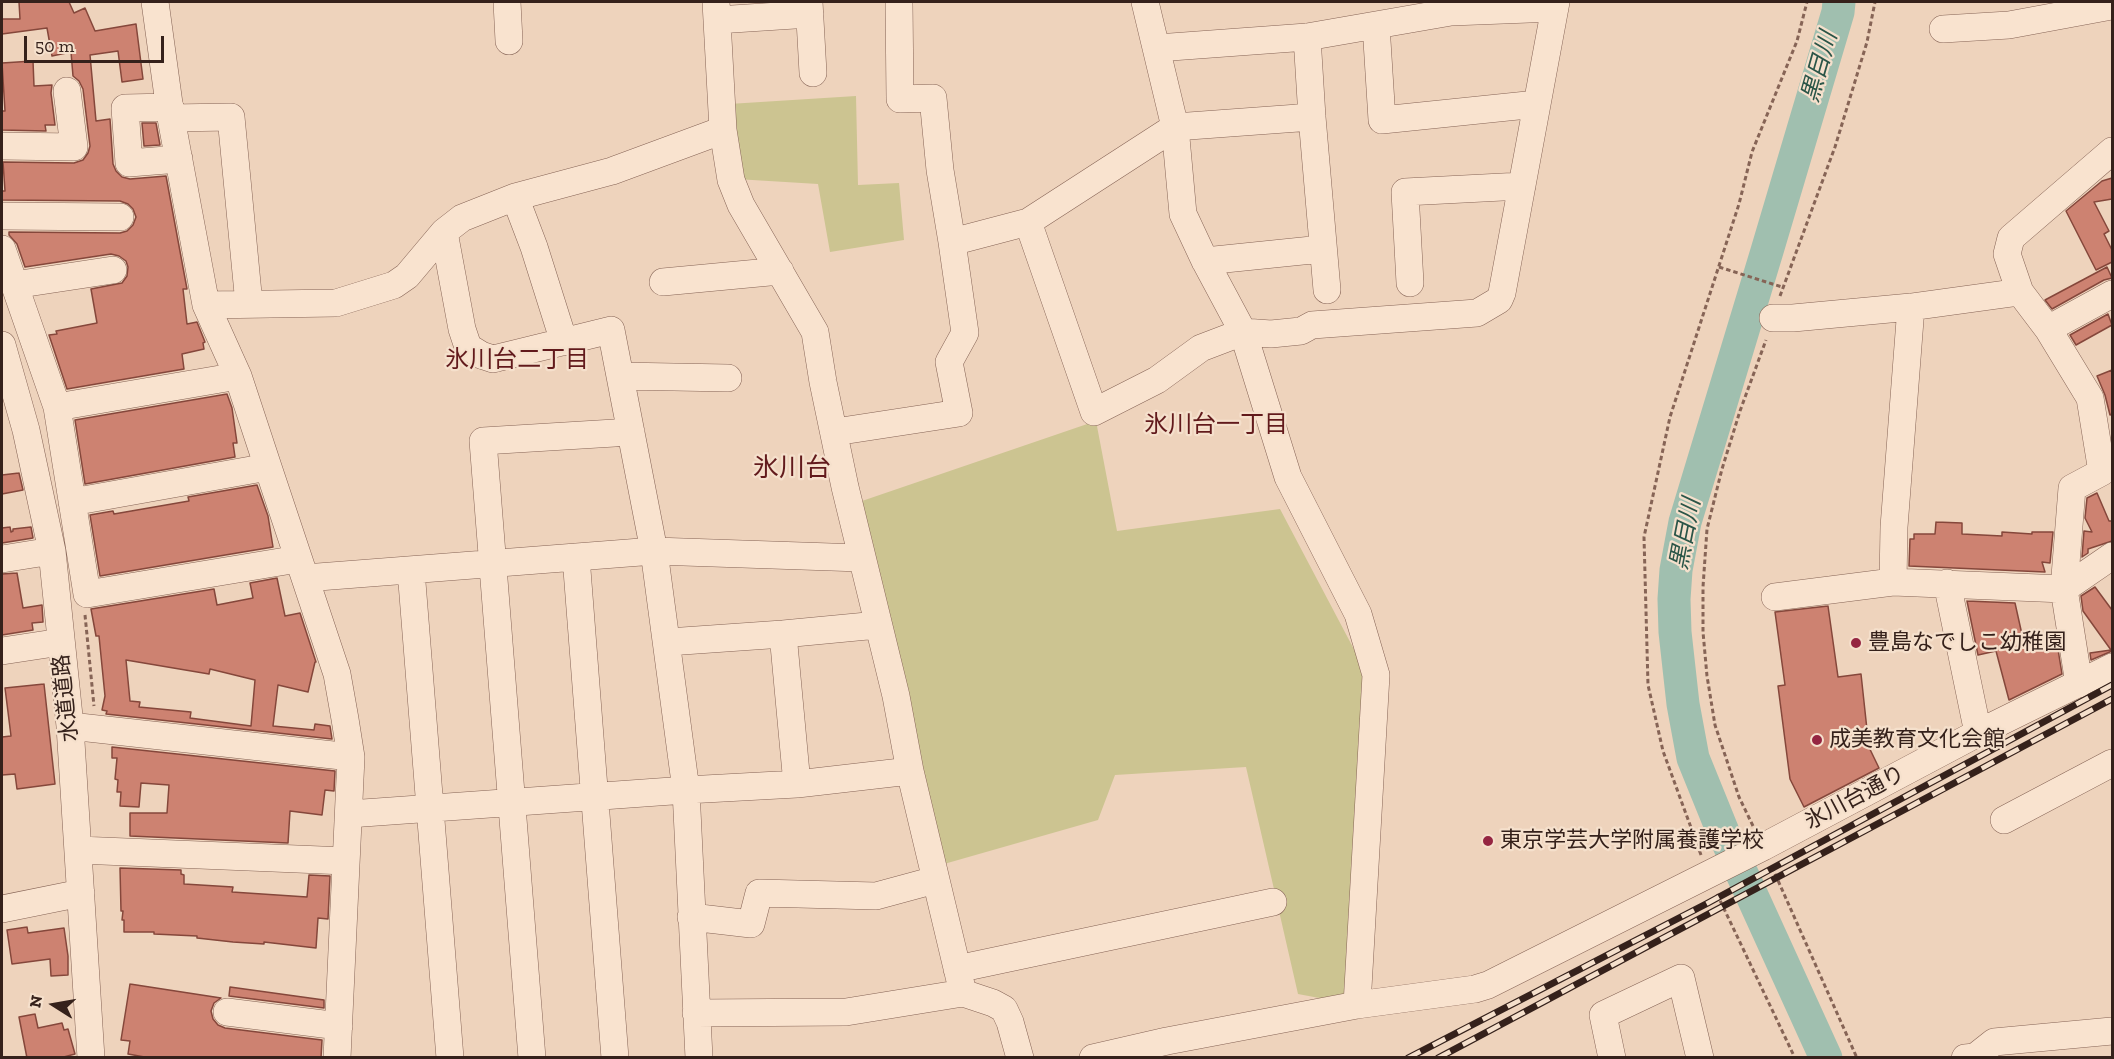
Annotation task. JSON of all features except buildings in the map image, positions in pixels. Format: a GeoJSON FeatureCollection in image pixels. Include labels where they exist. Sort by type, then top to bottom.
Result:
{"type":"FeatureCollection","features":[{"type":"Feature","properties":{"kind":"street"},"geometry":{"type":"LineString","coordinates":[[155,2],[171,112],[206,305],[238,376],[337,674],[351,757],[337,1058]]}},
{"type":"Feature","properties":{"kind":"street"},"geometry":{"type":"LineString","coordinates":[[507,2],[509,41]]}},
{"type":"Feature","properties":{"kind":"street"},"geometry":{"type":"LineString","coordinates":[[835,432],[959,413],[949,362],[965,333],[940,170],[933,98],[900,99],[899,2]]}},
{"type":"Feature","properties":{"kind":"street"},"geometry":{"type":"LineString","coordinates":[[1145,2],[1175,127],[1183,214],[1243,332],[1288,477],[1358,614],[1376,675],[1357,1005]]}},
{"type":"Feature","properties":{"kind":"street"},"geometry":{"type":"LineString","coordinates":[[1028,222],[1094,412],[1157,380],[1201,348],[1243,332],[1271,334],[1301,331],[1312,325],[1477,314],[1499,300],[1556,5],[1490,7],[1451,12],[1307,37],[1157,48]]}},
{"type":"Feature","properties":{"kind":"street"},"geometry":{"type":"LineString","coordinates":[[1943,29],[2009,25],[2112,6]]}},
{"type":"Feature","properties":{"kind":"street"},"geometry":{"type":"LineString","coordinates":[[813,72],[809,8],[716,11],[723,130],[731,180],[737,196],[815,332],[823,382],[861,558],[896,696],[910,771],[960,981],[1004,1010],[1010,1022],[1020,1058]]}},
{"type":"Feature","properties":{"kind":"street"},"geometry":{"type":"LineString","coordinates":[[1376,25],[1382,120],[1537,104]]}},
{"type":"Feature","properties":{"kind":"street"},"geometry":{"type":"LineString","coordinates":[[1307,37],[1327,290]]}},
{"type":"Feature","properties":{"kind":"street"},"geometry":{"type":"LineString","coordinates":[[2,146],[75,157],[67,91]]}},
{"type":"Feature","properties":{"kind":"street"},"geometry":{"type":"LineString","coordinates":[[179,159],[129,163],[125,108],[231,117],[249,304]]}},
{"type":"Feature","properties":{"kind":"street"},"geometry":{"type":"LineString","coordinates":[[952,242],[1028,222],[1175,127],[1312,117]]}},
{"type":"Feature","properties":{"kind":"street"},"geometry":{"type":"LineString","coordinates":[[206,305],[336,303],[394,285],[407,276],[444,232],[462,218],[515,197],[612,171],[723,130]]}},
{"type":"Feature","properties":{"kind":"street"},"geometry":{"type":"LineString","coordinates":[[2079,684],[2064,589],[2072,488],[2102,471],[2090,398],[2048,329],[2020,292],[2007,254],[2011,238],[2112,151]]}},
{"type":"Feature","properties":{"kind":"street"},"geometry":{"type":"LineString","coordinates":[[1410,284],[1405,192],[1522,186]]}},
{"type":"Feature","properties":{"kind":"street"},"geometry":{"type":"LineString","coordinates":[[515,197],[534,247],[564,342]]}},
{"type":"Feature","properties":{"kind":"street"},"geometry":{"type":"LineString","coordinates":[[2,216],[120,218]]}},
{"type":"Feature","properties":{"kind":"street"},"geometry":{"type":"LineString","coordinates":[[444,232],[462,329],[468,347],[481,355],[493,359],[611,330],[654,551],[686,790],[699,1058]]}},
{"type":"Feature","properties":{"kind":"street"},"geometry":{"type":"LineString","coordinates":[[2,249],[57,407],[87,594],[302,568],[411,570],[654,551],[861,558]]}},
{"type":"Feature","properties":{"kind":"street"},"geometry":{"type":"LineString","coordinates":[[1205,261],[1322,249]]}},
{"type":"Feature","properties":{"kind":"street"},"geometry":{"type":"LineString","coordinates":[[14,285],[113,270]]}},
{"type":"Feature","properties":{"kind":"street"},"geometry":{"type":"LineString","coordinates":[[663,282],[780,271]]}},
{"type":"Feature","properties":{"kind":"street"},"geometry":{"type":"LineString","coordinates":[[1773,318],[1911,308],[2020,292]]}},
{"type":"Feature","properties":{"kind":"street"},"geometry":{"type":"LineString","coordinates":[[2048,329],[2112,294]]}},
{"type":"Feature","properties":{"kind":"street"},"geometry":{"type":"LineString","coordinates":[[1893,582],[1894,527],[1911,308]]}},
{"type":"Feature","properties":{"kind":"street","name":"水道道路"},"geometry":{"type":"LineString","coordinates":[[2,345],[26,430],[52,551],[70,726],[91,1058]]}},
{"type":"Feature","properties":{"kind":"street"},"geometry":{"type":"LineString","coordinates":[[57,407],[238,376]]}},
{"type":"Feature","properties":{"kind":"street"},"geometry":{"type":"LineString","coordinates":[[620,376],[728,378]]}},
{"type":"Feature","properties":{"kind":"street"},"geometry":{"type":"LineString","coordinates":[[532,1058],[483,441],[631,432]]}},
{"type":"Feature","properties":{"kind":"street"},"geometry":{"type":"LineString","coordinates":[[72,502],[268,466]]}},
{"type":"Feature","properties":{"kind":"street"},"geometry":{"type":"LineString","coordinates":[[2,559],[52,551]]}},
{"type":"Feature","properties":{"kind":"street"},"geometry":{"type":"LineString","coordinates":[[1775,597],[1893,582],[2064,589],[2112,556]]}},
{"type":"Feature","properties":{"kind":"street"},"geometry":{"type":"LineString","coordinates":[[576,557],[615,1058]]}},
{"type":"Feature","properties":{"kind":"street"},"geometry":{"type":"LineString","coordinates":[[411,570],[450,1058]]}},
{"type":"Feature","properties":{"kind":"street"},"geometry":{"type":"LineString","coordinates":[[1947,583],[1978,733]]}},
{"type":"Feature","properties":{"kind":"street"},"geometry":{"type":"LineString","coordinates":[[668,642],[878,625]]}},
{"type":"Feature","properties":{"kind":"street"},"geometry":{"type":"LineString","coordinates":[[783,634],[797,784]]}},
{"type":"Feature","properties":{"kind":"street"},"geometry":{"type":"LineString","coordinates":[[2,651],[61,642]]}},
{"type":"Feature","properties":{"kind":"street","name":"氷川台通り"},"geometry":{"type":"LineString","coordinates":[[1092,1058],[1167,1041],[1357,1005],[1474,989],[1488,985],[1760,848],[1978,733],[2112,667]]}},
{"type":"Feature","properties":{"kind":"street"},"geometry":{"type":"LineString","coordinates":[[70,726],[351,757]]}},
{"type":"Feature","properties":{"kind":"street"},"geometry":{"type":"LineString","coordinates":[[2004,820],[2112,763]]}},
{"type":"Feature","properties":{"kind":"street"},"geometry":{"type":"LineString","coordinates":[[349,814],[797,784],[910,771]]}},
{"type":"Feature","properties":{"kind":"street"},"geometry":{"type":"LineString","coordinates":[[78,850],[346,861]]}},
{"type":"Feature","properties":{"kind":"street"},"geometry":{"type":"LineString","coordinates":[[691,917],[751,924],[759,894],[876,896],[935,880]]}},
{"type":"Feature","properties":{"kind":"street"},"geometry":{"type":"LineString","coordinates":[[2,909],[81,893]]}},
{"type":"Feature","properties":{"kind":"street"},"geometry":{"type":"LineString","coordinates":[[696,1013],[846,1012],[1273,902]]}},
{"type":"Feature","properties":{"kind":"street"},"geometry":{"type":"LineString","coordinates":[[1612,1058],[1603,1015],[1681,978],[1700,1058]]}},
{"type":"Feature","properties":{"kind":"street"},"geometry":{"type":"LineString","coordinates":[[227,1012],[339,1026]]}},
{"type":"Feature","properties":{"kind":"street"},"geometry":{"type":"LineString","coordinates":[[1965,1058],[1975,1057],[1994,1042],[2112,1030]]}},
{"type":"Feature","properties":{"kind":"path"},"geometry":{"type":"LineString","coordinates":[[1795,1058],[1684,812],[1663,751],[1648,685],[1644,537],[1670,417],[1719,267],[1752,152],[1797,41],[1807,2]]}},
{"type":"Feature","properties":{"kind":"path"},"geometry":{"type":"LineString","coordinates":[[1857,1058],[1760,848],[1739,797],[1715,725],[1706,665],[1703,587],[1707,529],[1722,469],[1773,318],[1780,287],[1835,147],[1867,42],[1875,2]]}},
{"type":"Feature","properties":{"kind":"path"},"geometry":{"type":"LineString","coordinates":[[1719,267],[1780,287]]}},
{"type":"Feature","properties":{"kind":"shaded area"},"geometry":{"type":"Polygon","coordinates":[[[856,96],[858,185],[899,183],[904,240],[830,252],[818,184],[736,179],[729,104],[856,96]]]}},
{"type":"Feature","properties":{"kind":"shaded area"},"geometry":{"type":"Polygon","coordinates":[[[1096,421],[1117,531],[1280,509],[1367,674],[1346,1003],[1298,994],[1246,767],[1115,775],[1098,820],[944,864],[862,501],[1096,421]]]}},
{"type":"Feature","properties":{"kind":"waterway","name":"黒目川"},"geometry":{"type":"LineString","coordinates":[[1826,1058],[1723,832],[1693,758],[1683,704],[1675,632],[1674,599],[1676,570],[1685,522],[1838,12],[1839,2]]}},
{"type":"Feature","properties":{"kind":"railway"},"geometry":{"type":"LineString","coordinates":[[1408,1058],[1706,904],[2112,685]]}},
{"type":"Feature","properties":{"kind":"railway"},"geometry":{"type":"LineString","coordinates":[[1438,1058],[2112,699]]}},
{"type":"Feature","properties":{"kind":"place","name":"豊島なでしこ幼稚園"},"geometry":{"type":"Point","coordinates":[1856,643]}},
{"type":"Feature","properties":{"kind":"place","name":"成美教育文化会館"},"geometry":{"type":"Point","coordinates":[1817,740]}},
{"type":"Feature","properties":{"kind":"place","name":"東京学芸大学附属養護学校"},"geometry":{"type":"Point","coordinates":[1488,841]}},
{"type":"Feature","properties":{"kind":"district","name":"氷川台二丁目"},"geometry":{"type":"Point","coordinates":[517,360]}},
{"type":"Feature","properties":{"kind":"district","name":"氷川台一丁目"},"geometry":{"type":"Point","coordinates":[1216,425]}},
{"type":"Feature","properties":{"kind":"district","name":"氷川台"},"geometry":{"type":"Point","coordinates":[792,469]}}]}
